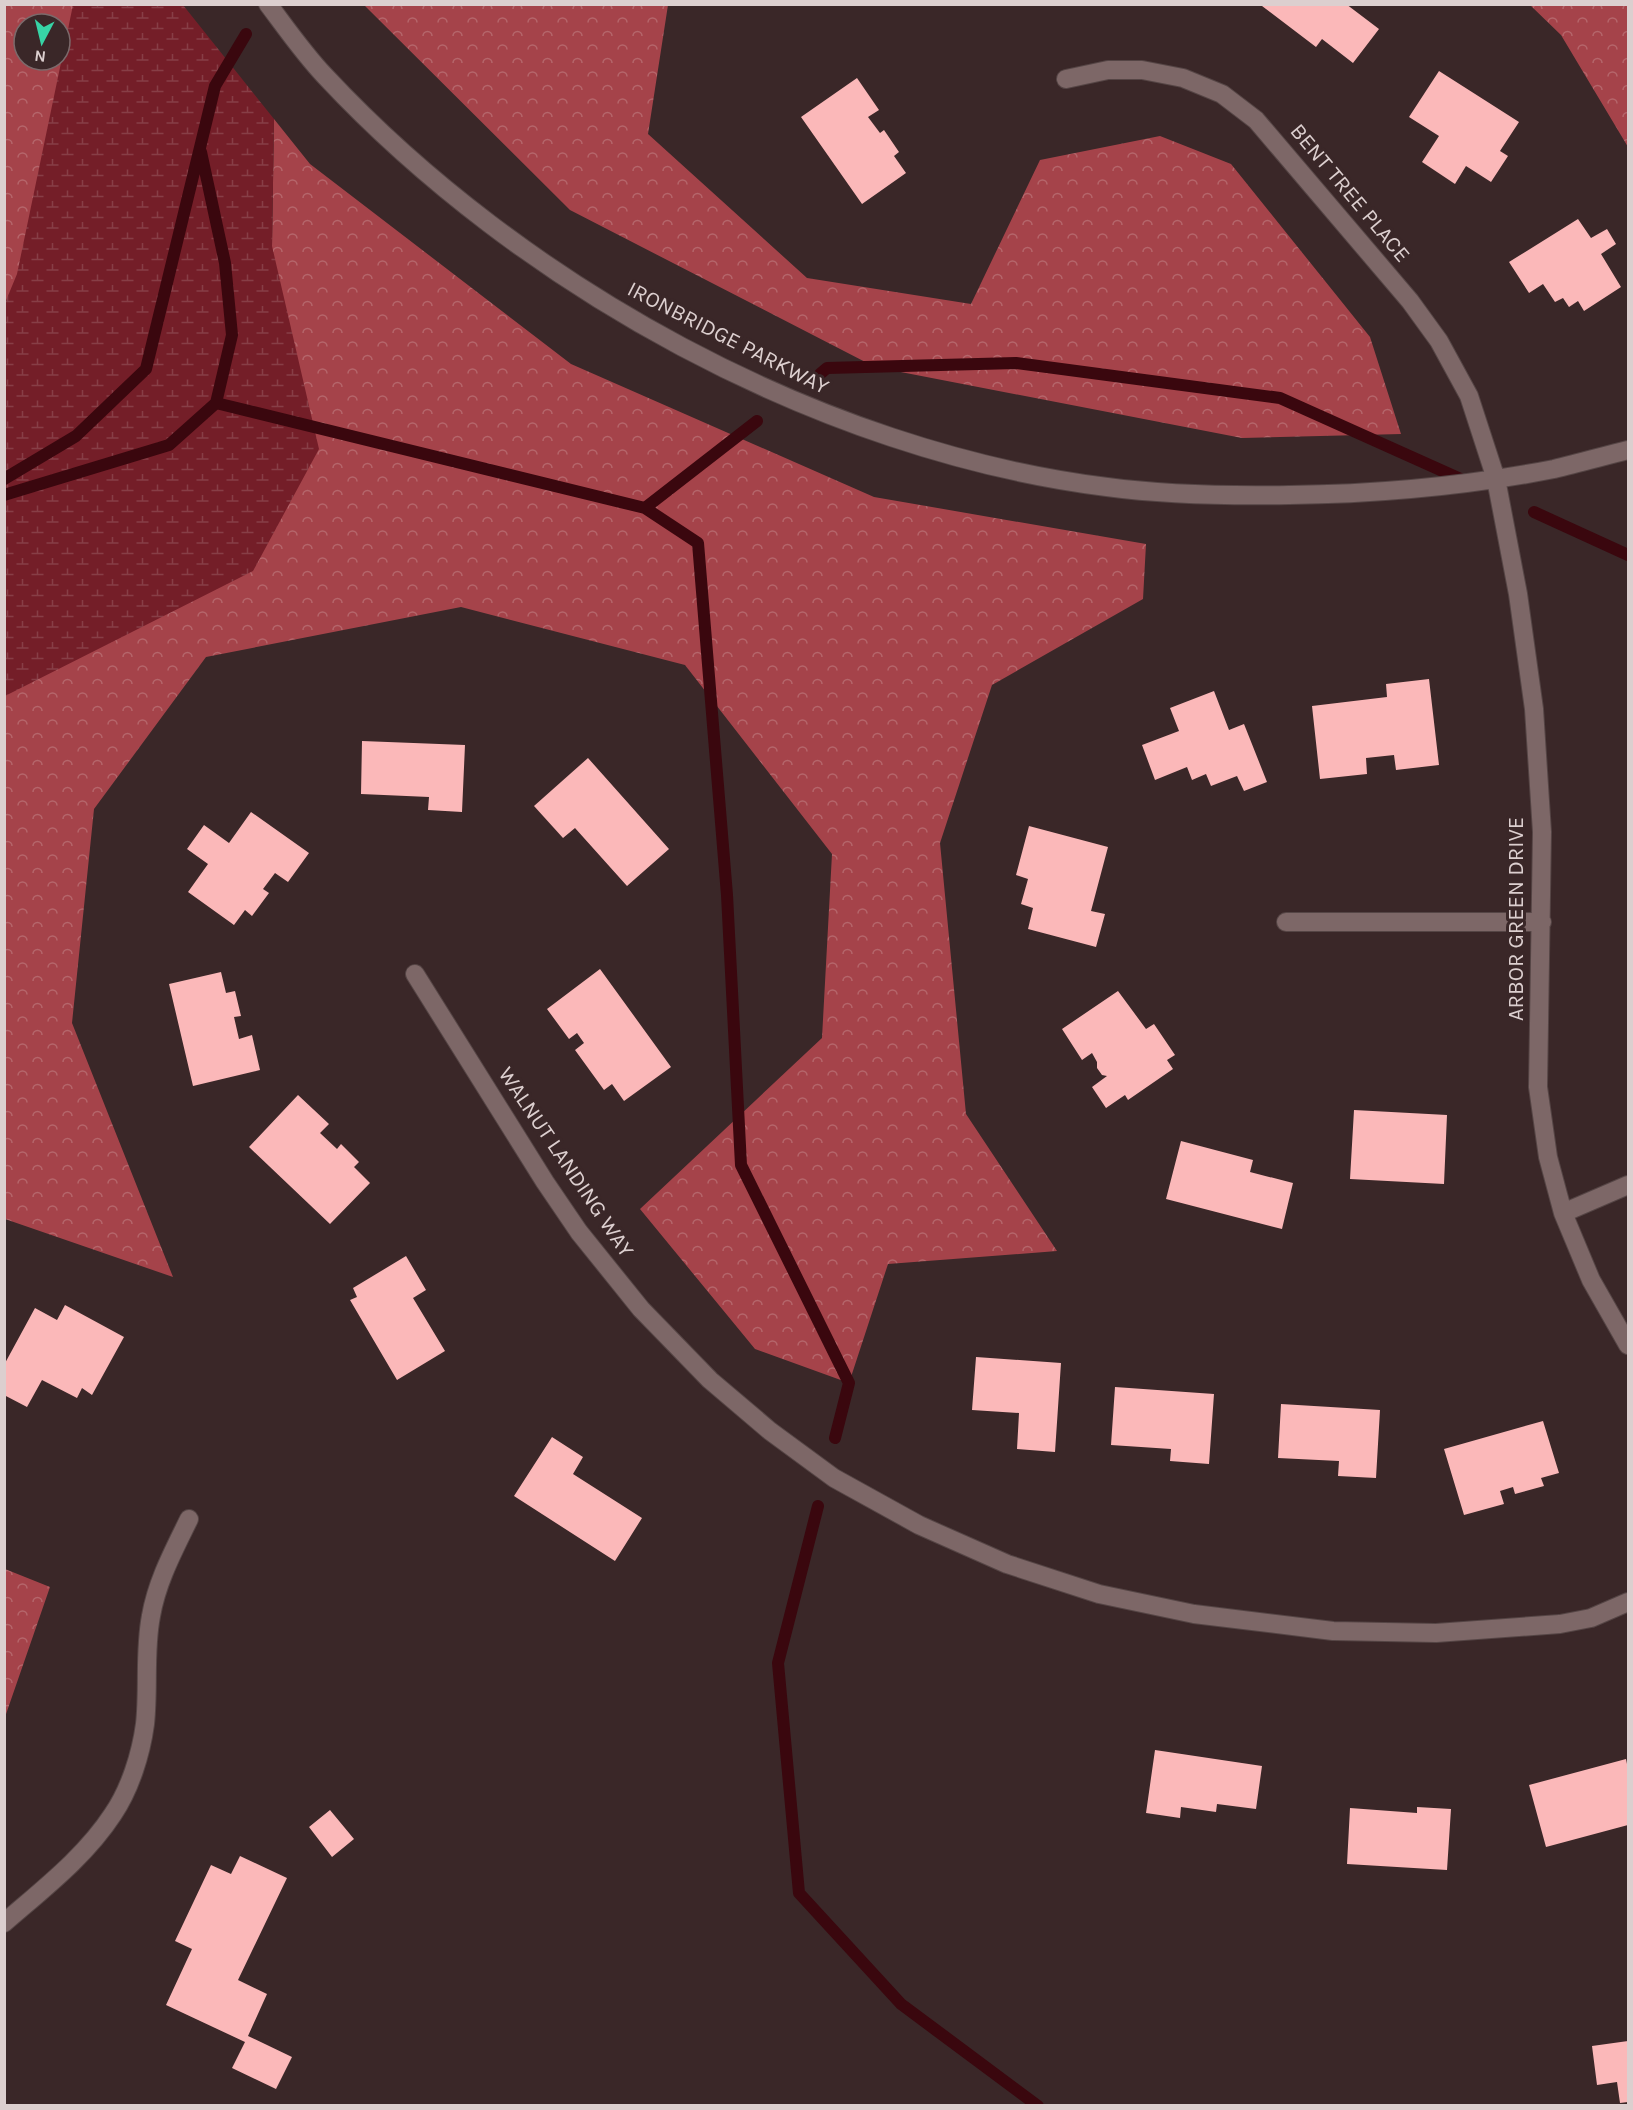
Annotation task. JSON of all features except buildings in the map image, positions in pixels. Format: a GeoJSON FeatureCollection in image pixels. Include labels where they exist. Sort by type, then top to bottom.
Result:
{"type":"FeatureCollection","features":[{"type":"Feature","properties":{"kind":"street","name":"IRONBRIDGE PARKWAY"},"geometry":{"type":"LineString","coordinates":[[268,4],[322,72],[370,122],[438,183],[510,240],[606,303],[686,348],[824,413],[922,448],[1004,469],[1107,487],[1218,496],[1353,494],[1496,479],[1556,468],[1629,450]]}},
{"type":"Feature","properties":{"kind":"street","name":"BENT TREE PLACE"},"geometry":{"type":"LineString","coordinates":[[1066,79],[1108,70],[1142,70],[1183,78],[1222,94],[1256,120],[1410,301],[1439,341],[1468,396],[1496,479]]}},
{"type":"Feature","properties":{"kind":"street","name":"ARBOR GREEN DRIVE"},"geometry":{"type":"LineString","coordinates":[[1496,479],[1518,594],[1534,710],[1542,832],[1538,1087],[1548,1157],[1563,1213],[1591,1280],[1629,1345]]}},
{"type":"Feature","properties":{"kind":"street"},"geometry":{"type":"LineString","coordinates":[[1286,922],[1542,922]]}},
{"type":"Feature","properties":{"kind":"street","name":"WALNUT LANDING WAY"},"geometry":{"type":"LineString","coordinates":[[415,974],[552,1192],[579,1232],[641,1309],[710,1380],[771,1431],[834,1478],[919,1525],[1007,1564],[1099,1594],[1194,1614],[1333,1631],[1436,1633],[1560,1624],[1591,1618],[1629,1602]]}},
{"type":"Feature","properties":{"kind":"street"},"geometry":{"type":"LineString","coordinates":[[1563,1213],[1629,1185]]}},
{"type":"Feature","properties":{"kind":"street"},"geometry":{"type":"LineString","coordinates":[[4,1923],[87,1850],[114,1812],[134,1770],[145,1724],[146,1666],[151,1615],[166,1565],[189,1519]]}},
{"type":"Feature","properties":{"kind":"green space"},"geometry":{"type":"Polygon","coordinates":[[[5,5],[183,5],[5,447],[5,5]]]}},
{"type":"Feature","properties":{"kind":"green space"},"geometry":{"type":"Polygon","coordinates":[[[73,5],[183,5],[274,119],[272,246],[319,449],[253,571],[5,696],[5,303],[17,274],[59,72],[72,72],[73,5]]]}},
{"type":"Feature","properties":{"kind":"green space"},"geometry":{"type":"Polygon","coordinates":[[[364,5],[668,5],[648,134],[807,278],[971,304],[1040,160],[1160,136],[1231,164],[1370,337],[1401,434],[1242,438],[875,367],[570,210],[364,5]]]}},
{"type":"Feature","properties":{"kind":"green space"},"geometry":{"type":"Polygon","coordinates":[[[1530,5],[1628,5],[1628,147],[1561,35],[1530,5]]]}},
{"type":"Feature","properties":{"kind":"green space"},"geometry":{"type":"Polygon","coordinates":[[[274,119],[310,164],[571,364],[874,497],[1146,544],[1143,599],[992,685],[940,843],[966,1114],[1057,1251],[888,1264],[849,1383],[755,1349],[640,1209],[822,1038],[832,854],[685,665],[461,607],[206,657],[94,809],[72,1023],[173,1277],[5,1219],[5,589],[272,246],[274,119]]]}},
{"type":"Feature","properties":{"kind":"green space"},"geometry":{"type":"Polygon","coordinates":[[[5,1569],[50,1587],[5,1717],[5,1569]]]}},
{"type":"Feature","properties":{"kind":"waterway"},"geometry":{"type":"LineString","coordinates":[[4,479],[76,436],[146,369],[215,86],[246,34]]}},
{"type":"Feature","properties":{"kind":"waterway"},"geometry":{"type":"LineString","coordinates":[[4,495],[169,445],[216,403],[232,335],[225,263],[201,152]]}},
{"type":"Feature","properties":{"kind":"waterway"},"geometry":{"type":"LineString","coordinates":[[820,374],[827,368],[1016,363],[1280,398],[1465,481]]}},
{"type":"Feature","properties":{"kind":"waterway"},"geometry":{"type":"LineString","coordinates":[[216,403],[645,508],[757,421]]}},
{"type":"Feature","properties":{"kind":"waterway"},"geometry":{"type":"LineString","coordinates":[[645,508],[698,543],[727,895],[741,1165],[849,1383],[835,1438]]}},
{"type":"Feature","properties":{"kind":"waterway"},"geometry":{"type":"LineString","coordinates":[[1534,512],[1628,555]]}},
{"type":"Feature","properties":{"kind":"waterway"},"geometry":{"type":"LineString","coordinates":[[818,1506],[778,1663],[799,1893],[901,2004],[1038,2106]]}}]}
